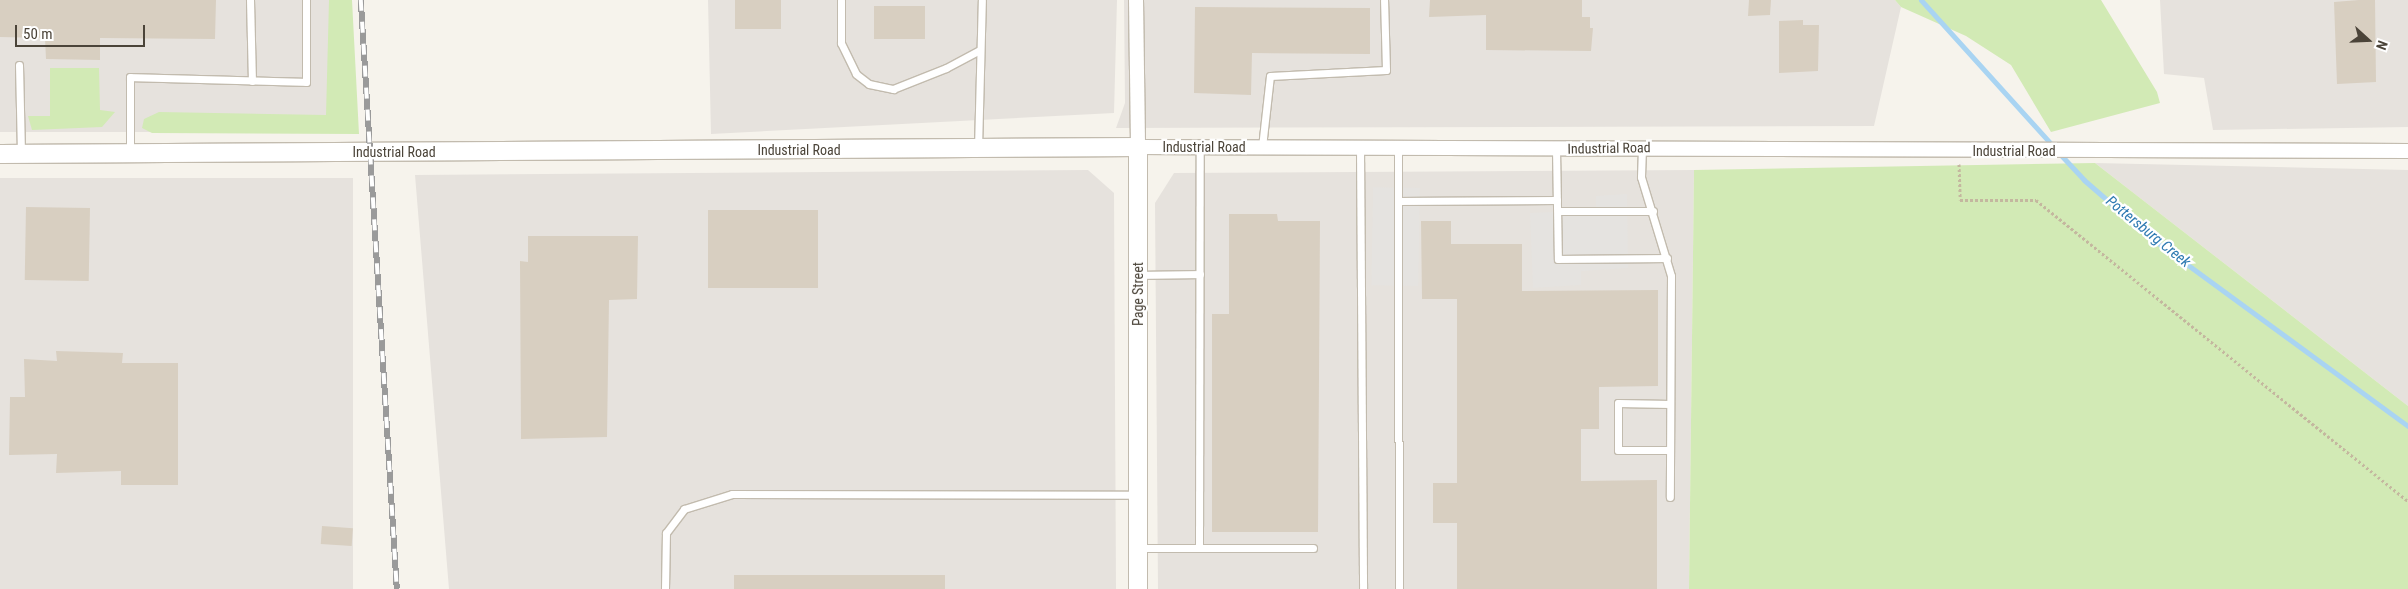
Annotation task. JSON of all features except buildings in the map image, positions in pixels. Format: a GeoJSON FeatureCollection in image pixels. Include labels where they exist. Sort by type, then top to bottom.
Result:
{"type":"FeatureCollection","features":[{"type":"Feature","properties":{"kind":"street","name":"Page Street"},"geometry":{"type":"LineString","coordinates":[[1136,0],[1138,147],[1138,589]]}},
{"type":"Feature","properties":{"kind":"street","name":"Industrial Road"},"geometry":{"type":"LineString","coordinates":[[0,154],[1138,147],[1959,151],[2016,149],[2090,152],[2408,151]]}},
{"type":"Feature","properties":{"kind":"lane"},"geometry":{"type":"LineString","coordinates":[[250,0],[252,81]]}},
{"type":"Feature","properties":{"kind":"lane"},"geometry":{"type":"LineString","coordinates":[[130,153],[130,77],[306,82],[306,0]]}},
{"type":"Feature","properties":{"kind":"lane"},"geometry":{"type":"LineString","coordinates":[[841,0],[841,44],[856,74],[869,84],[893,89],[946,68],[980,50]]}},
{"type":"Feature","properties":{"kind":"lane"},"geometry":{"type":"LineString","coordinates":[[978,149],[982,0]]}},
{"type":"Feature","properties":{"kind":"lane"},"geometry":{"type":"LineString","coordinates":[[1262,147],[1270,76],[1386,70],[1384,0]]}},
{"type":"Feature","properties":{"kind":"lane"},"geometry":{"type":"LineString","coordinates":[[19,65],[21,154]]}},
{"type":"Feature","properties":{"kind":"lane"},"geometry":{"type":"LineString","coordinates":[[1199,548],[1200,147]]}},
{"type":"Feature","properties":{"kind":"lane"},"geometry":{"type":"LineString","coordinates":[[1360,148],[1362,589]]}},
{"type":"Feature","properties":{"kind":"lane"},"geometry":{"type":"LineString","coordinates":[[1398,148],[1399,589]]}},
{"type":"Feature","properties":{"kind":"lane"},"geometry":{"type":"LineString","coordinates":[[1642,148],[1641,177],[1667,258],[1670,276],[1670,497]]}},
{"type":"Feature","properties":{"kind":"lane"},"geometry":{"type":"LineString","coordinates":[[1556,149],[1558,259],[1667,258]]}},
{"type":"Feature","properties":{"kind":"lane"},"geometry":{"type":"LineString","coordinates":[[1398,201],[1557,200]]}},
{"type":"Feature","properties":{"kind":"lane"},"geometry":{"type":"LineString","coordinates":[[1558,211],[1653,211]]}},
{"type":"Feature","properties":{"kind":"lane"},"geometry":{"type":"LineString","coordinates":[[1138,275],[1200,274]]}},
{"type":"Feature","properties":{"kind":"lane"},"geometry":{"type":"LineString","coordinates":[[1670,404],[1618,403],[1618,450],[1670,450]]}},
{"type":"Feature","properties":{"kind":"lane"},"geometry":{"type":"LineString","coordinates":[[666,589],[666,533],[684,509],[732,494],[1138,495]]}},
{"type":"Feature","properties":{"kind":"lane"},"geometry":{"type":"LineString","coordinates":[[1138,548],[1313,548]]}},
{"type":"Feature","properties":{"kind":"path"},"geometry":{"type":"LineString","coordinates":[[1959,151],[1960,200],[2036,200],[2408,501]]}},
{"type":"Feature","properties":{"kind":"shaded area"},"geometry":{"type":"Polygon","coordinates":[[[0,0],[347,0],[347,132],[0,132],[0,0]]]}},
{"type":"Feature","properties":{"kind":"shaded area"},"geometry":{"type":"Polygon","coordinates":[[[708,0],[1117,0],[1114,113],[711,134],[708,0]]]}},
{"type":"Feature","properties":{"kind":"shaded area"},"geometry":{"type":"Polygon","coordinates":[[[1124,0],[1895,0],[1901,7],[1874,126],[1116,128],[1125,103],[1124,0]]]}},
{"type":"Feature","properties":{"kind":"shaded area"},"geometry":{"type":"Polygon","coordinates":[[[2160,0],[2408,0],[2408,127],[2213,130],[2204,78],[2164,74],[2160,0]]]}},
{"type":"Feature","properties":{"kind":"shaded area"},"geometry":{"type":"Polygon","coordinates":[[[2095,163],[2408,170],[2408,406],[2095,163]]]}},
{"type":"Feature","properties":{"kind":"shaded area"},"geometry":{"type":"Polygon","coordinates":[[[1088,170],[1114,193],[1116,589],[449,589],[415,175],[1088,170]]]}},
{"type":"Feature","properties":{"kind":"shaded area"},"geometry":{"type":"Polygon","coordinates":[[[1694,170],[1689,589],[1158,589],[1155,203],[1174,173],[1694,170]]]}},
{"type":"Feature","properties":{"kind":"shaded area"},"geometry":{"type":"Polygon","coordinates":[[[0,178],[353,178],[353,589],[0,589],[0,178]]]}},
{"type":"Feature","properties":{"kind":"shaded area"},"geometry":{"type":"Polygon","coordinates":[[[1373,187],[1420,188],[1418,286],[1371,285],[1373,187]]]}},
{"type":"Feature","properties":{"kind":"shaded area"},"geometry":{"type":"Polygon","coordinates":[[[1627,194],[1628,268],[1581,271],[1581,285],[1533,288],[1530,213],[1596,210],[1596,196],[1627,194]]]}},
{"type":"Feature","properties":{"kind":"green space"},"geometry":{"type":"Polygon","coordinates":[[[329,0],[352,0],[359,134],[152,133],[142,128],[144,119],[159,112],[326,115],[329,0]]]}},
{"type":"Feature","properties":{"kind":"green space"},"geometry":{"type":"Polygon","coordinates":[[[1895,0],[2101,0],[2157,92],[2160,103],[2051,132],[2011,65],[1966,36],[1901,7],[1895,0]]]}},
{"type":"Feature","properties":{"kind":"green space"},"geometry":{"type":"Polygon","coordinates":[[[50,68],[99,68],[100,110],[115,112],[102,127],[32,130],[28,116],[50,116],[50,68]]]}},
{"type":"Feature","properties":{"kind":"green space"},"geometry":{"type":"Polygon","coordinates":[[[2095,163],[2408,406],[2408,589],[1689,589],[1694,170],[2095,163]]]}},
{"type":"Feature","properties":{"kind":"waterway","name":"Pottersburg Creek"},"geometry":{"type":"LineString","coordinates":[[1921,0],[2053,146]]}},
{"type":"Feature","properties":{"kind":"waterway","name":"Pottersburg Creek"},"geometry":{"type":"LineString","coordinates":[[2059,153],[2084,180],[2151,238],[2408,426]]}},
{"type":"Feature","properties":{"kind":"railway"},"geometry":{"type":"LineString","coordinates":[[361,0],[397,589]]}}]}
